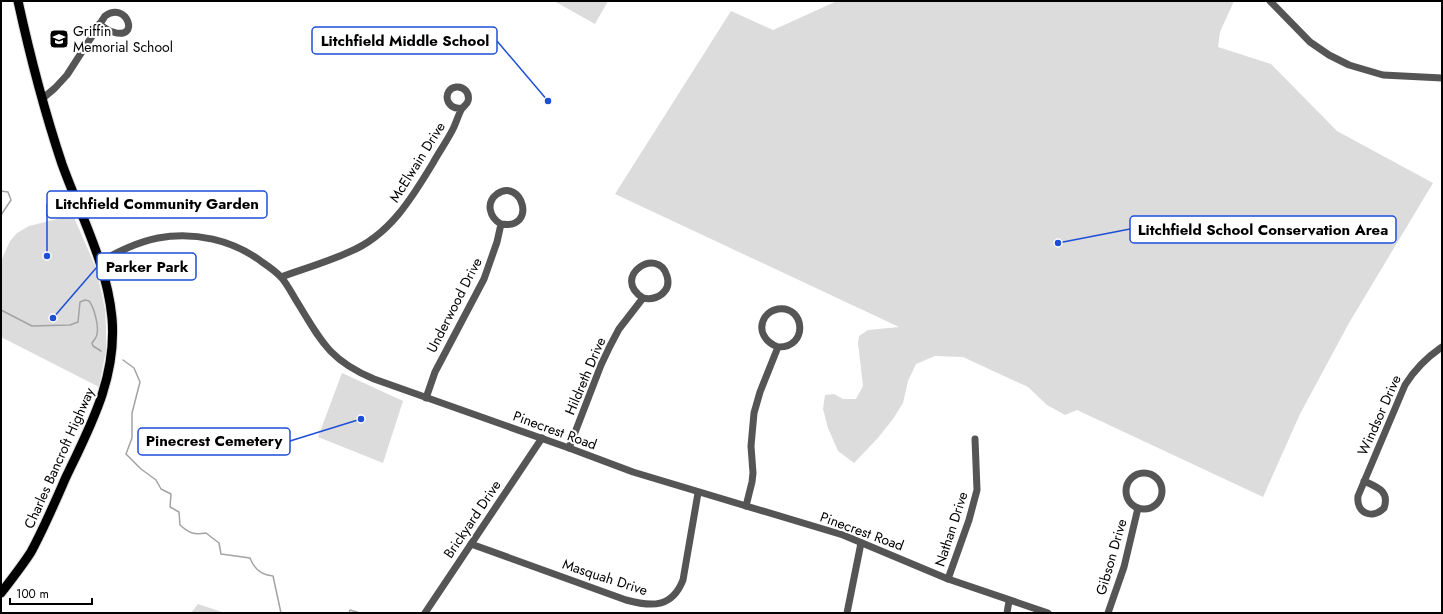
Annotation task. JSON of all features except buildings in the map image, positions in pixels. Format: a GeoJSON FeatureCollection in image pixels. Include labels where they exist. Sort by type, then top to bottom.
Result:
{"type":"FeatureCollection","features":[{"type":"Feature","properties":{"kind":"main road","name":"Charles Bancroft Highway"},"geometry":{"type":"LineString","coordinates":[[1,593],[19,570],[36,542],[94,420],[105,389],[111,357],[112,331],[108,293],[99,262],[62,165],[42,99],[18,1]]}},
{"type":"Feature","properties":{"kind":"street"},"geometry":{"type":"LineString","coordinates":[[1270,1],[1310,42],[1329,55],[1349,65],[1382,75],[1442,78]]}},
{"type":"Feature","properties":{"kind":"street"},"geometry":{"type":"LineString","coordinates":[[42,99],[67,75],[99,24]]}},
{"type":"Feature","properties":{"kind":"street","name":"McElwain Drive"},"geometry":{"type":"LineString","coordinates":[[281,277],[350,252],[365,244],[390,224],[417,190],[453,129],[462,108]]}},
{"type":"Feature","properties":{"kind":"street"},"geometry":{"type":"LineString","coordinates":[[500,192],[511,192],[520,198],[523,203],[523,213],[517,222],[512,224],[501,224],[492,217],[490,206],[492,200],[500,192]]}},
{"type":"Feature","properties":{"kind":"street","name":"Underwood Drive"},"geometry":{"type":"LineString","coordinates":[[426,398],[435,372],[484,279],[495,248],[501,224]]}},
{"type":"Feature","properties":{"kind":"street","name":"Pinecrest Road"},"geometry":{"type":"LineString","coordinates":[[99,262],[139,243],[158,238],[190,236],[213,239],[240,248],[254,256],[281,277],[318,336],[329,350],[340,361],[366,376],[542,438],[633,472],[843,536],[948,579],[1048,613]]}},
{"type":"Feature","properties":{"kind":"street"},"geometry":{"type":"LineString","coordinates":[[647,263],[659,265],[667,274],[668,280],[664,292],[660,296],[654,298],[642,298],[634,290],[632,278],[634,273],[637,268],[647,263]]}},
{"type":"Feature","properties":{"kind":"street","name":"Hildreth Drive"},"geometry":{"type":"LineString","coordinates":[[569,448],[601,365],[610,346],[619,330],[642,298]]}},
{"type":"Feature","properties":{"kind":"street"},"geometry":{"type":"LineString","coordinates":[[781,309],[791,311],[799,322],[800,332],[792,344],[783,347],[778,346],[773,345],[765,338],[763,334],[763,324],[767,315],[771,312],[781,309]]}},
{"type":"Feature","properties":{"kind":"street"},"geometry":{"type":"LineString","coordinates":[[746,506],[753,474],[751,446],[754,413],[760,392],[778,346]]}},
{"type":"Feature","properties":{"kind":"street","name":"Windsor Drive"},"geometry":{"type":"LineString","coordinates":[[1364,481],[1377,487],[1384,494],[1385,503],[1376,514],[1363,512],[1358,505],[1358,496],[1364,481],[1405,385],[1420,364],[1442,347]]}},
{"type":"Feature","properties":{"kind":"street","name":"Brickyard Drive"},"geometry":{"type":"LineString","coordinates":[[425,613],[542,438]]}},
{"type":"Feature","properties":{"kind":"street","name":"Nathan Drive"},"geometry":{"type":"LineString","coordinates":[[948,579],[969,520],[977,490],[975,439]]}},
{"type":"Feature","properties":{"kind":"street","name":"Gibson Drive"},"geometry":{"type":"LineString","coordinates":[[1141,473],[1151,474],[1156,477],[1161,484],[1162,496],[1154,506],[1146,509],[1138,508],[1129,502],[1126,487],[1132,478],[1141,473]]}},
{"type":"Feature","properties":{"kind":"street","name":"Masquah Drive"},"geometry":{"type":"LineString","coordinates":[[471,544],[626,600],[650,606],[672,597],[684,580],[698,493]]}},
{"type":"Feature","properties":{"kind":"street","name":"Gibson Drive"},"geometry":{"type":"LineString","coordinates":[[1108,613],[1124,567],[1138,508]]}},
{"type":"Feature","properties":{"kind":"street"},"geometry":{"type":"LineString","coordinates":[[847,613],[860,543]]}},
{"type":"Feature","properties":{"kind":"street"},"geometry":{"type":"LineString","coordinates":[[1007,613],[1009,601]]}},
{"type":"Feature","properties":{"kind":"shaded area"},"geometry":{"type":"Polygon","coordinates":[[[554,1],[608,1],[595,24],[554,1]]]}},
{"type":"Feature","properties":{"kind":"shaded area"},"geometry":{"type":"Polygon","coordinates":[[[837,1],[1234,1],[1220,32],[1218,47],[1271,64],[1337,131],[1433,183],[1349,323],[1300,414],[1263,497],[1077,410],[1065,415],[1047,405],[1028,387],[963,357],[935,356],[916,364],[908,381],[903,403],[893,419],[877,439],[854,463],[838,451],[828,428],[823,409],[825,395],[834,394],[843,399],[856,399],[863,386],[858,343],[859,336],[868,330],[899,327],[615,194],[731,11],[773,30],[837,1]]]}},
{"type":"Feature","properties":{"kind":"shaded area"},"geometry":{"type":"Polygon","coordinates":[[[73,215],[96,268],[105,309],[106,350],[99,387],[1,337],[1,261],[10,241],[17,233],[29,226],[73,215]]]}},
{"type":"Feature","properties":{"kind":"shaded area"},"geometry":{"type":"Polygon","coordinates":[[[342,373],[403,401],[383,463],[318,437],[342,373]]]}},
{"type":"Feature","properties":{"kind":"shaded area"},"geometry":{"type":"Polygon","coordinates":[[[198,604],[222,612],[226,613],[191,613],[198,604]]]}},
{"type":"Feature","properties":{"kind":"waterway"},"geometry":{"type":"LineString","coordinates":[[1,191],[8,192],[11,200],[1,215]]}},
{"type":"Feature","properties":{"kind":"waterway"},"geometry":{"type":"LineString","coordinates":[[1,310],[32,326],[70,325],[78,322],[80,302],[85,300],[89,301],[97,322],[97,335],[92,343],[93,346],[101,351]]}},
{"type":"Feature","properties":{"kind":"waterway"},"geometry":{"type":"LineString","coordinates":[[123,360],[134,368],[140,382],[132,413],[132,438],[126,454],[141,469],[156,480],[161,489],[171,494],[170,507],[179,512],[180,525],[183,528],[189,532],[198,534],[206,533],[219,543],[221,554],[250,558],[258,571],[273,576],[281,613]]}},
{"type":"Feature","properties":{"kind":"waterway"},"geometry":{"type":"LineString","coordinates":[[349,613],[350,610],[360,613]]}},
{"type":"Feature","properties":{"kind":"place","name":"Griffin Memorial School"},"geometry":{"type":"Point","coordinates":[59,39]}},
{"type":"Feature","properties":{"kind":"place","name":"Litchfield Middle School"},"geometry":{"type":"Point","coordinates":[548,101]}},
{"type":"Feature","properties":{"kind":"place","name":"Litchfield School Conservation Area"},"geometry":{"type":"Point","coordinates":[1058,243]}},
{"type":"Feature","properties":{"kind":"place","name":"Litchfield Community Garden"},"geometry":{"type":"Point","coordinates":[47,256]}},
{"type":"Feature","properties":{"kind":"place","name":"Parker Park"},"geometry":{"type":"Point","coordinates":[53,318]}},
{"type":"Feature","properties":{"kind":"place","name":"Pinecrest Cemetery"},"geometry":{"type":"Point","coordinates":[361,419]}}]}
